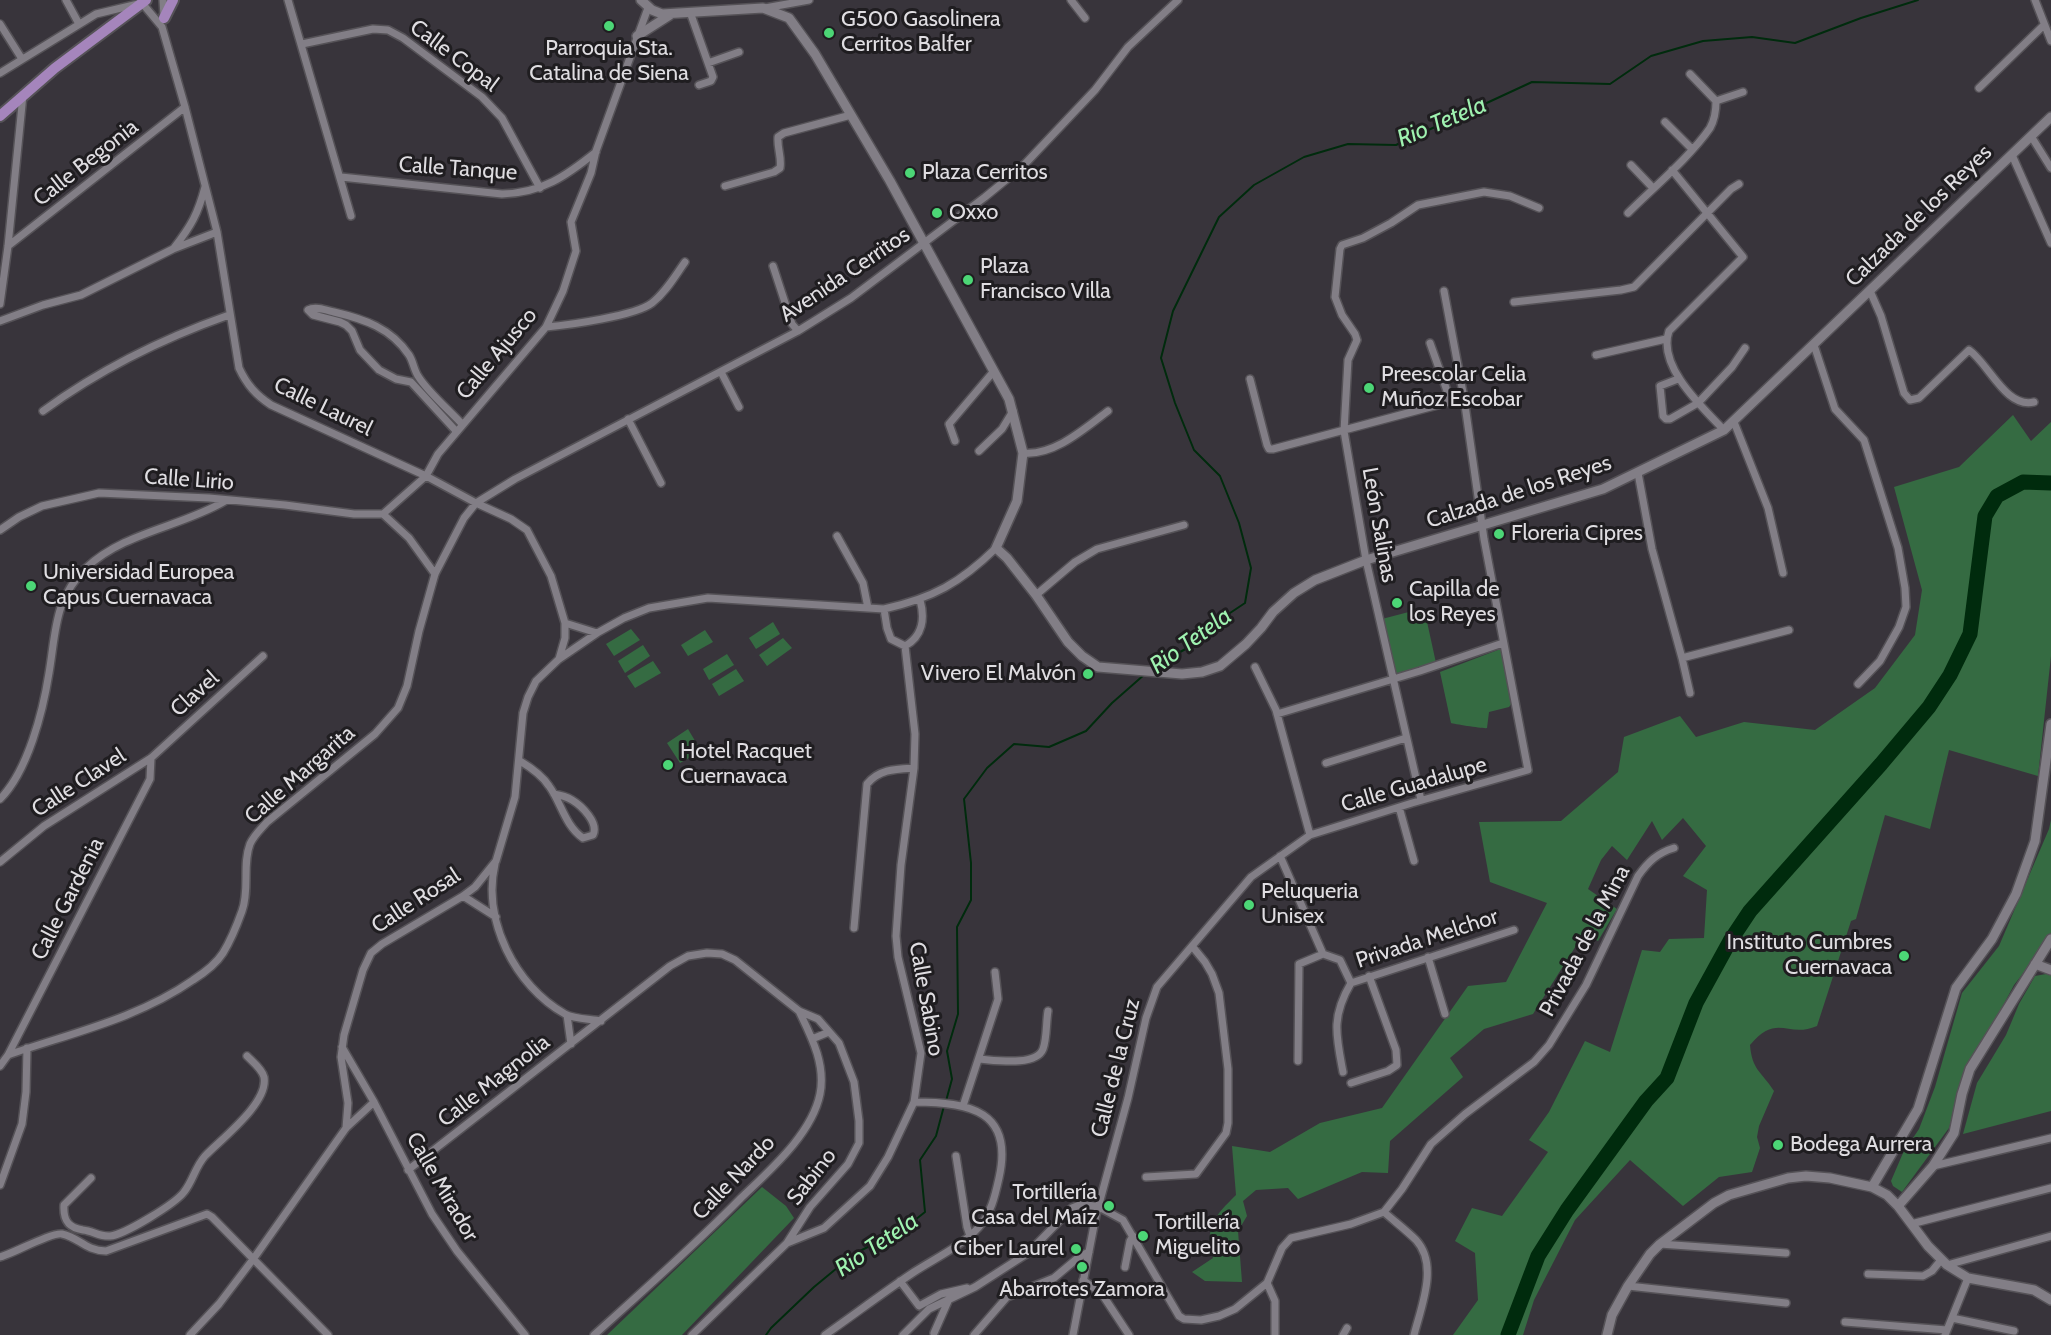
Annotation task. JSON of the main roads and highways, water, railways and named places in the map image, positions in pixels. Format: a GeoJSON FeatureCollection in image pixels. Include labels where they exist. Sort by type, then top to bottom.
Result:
{"type":"FeatureCollection","features":[{"type":"Feature","properties":{"kind":"main road"},"geometry":{"type":"LineString","coordinates":[[163,22],[173,0]]}},
{"type":"Feature","properties":{"kind":"main road"},"geometry":{"type":"LineString","coordinates":[[0,116],[23,95],[144,1]]}},
{"type":"Feature","properties":{"kind":"waterway","name":"Rio Tetela"},"geometry":{"type":"LineString","coordinates":[[1151,668],[1191,646],[1212,625],[1245,603],[1251,568],[1239,523],[1220,476],[1194,450],[1175,403],[1161,358],[1173,311],[1219,217],[1254,185],[1304,157],[1348,144],[1396,145],[1532,82],[1610,84],[1651,56],[1703,41],[1752,37],[1795,43],[1861,18],[1918,0]]}},
{"type":"Feature","properties":{"kind":"waterway"},"geometry":{"type":"LineString","coordinates":[[1508,1335],[1538,1256],[1567,1210],[1646,1101],[1667,1078],[1696,1003],[1730,941],[1750,911],[1881,764],[1929,707],[1950,675],[1970,634],[1985,516],[1997,496],[2023,482],[2051,483]]}},
{"type":"Feature","properties":{"kind":"waterway","name":"Rio Tetela"},"geometry":{"type":"LineString","coordinates":[[946,1101],[952,1079],[947,1051],[958,1014],[957,927],[971,900],[971,863],[964,799],[987,768],[1014,744],[1049,747],[1086,731],[1112,703],[1145,674]]}},
{"type":"Feature","properties":{"kind":"waterway","name":"Rio Tetela"},"geometry":{"type":"LineString","coordinates":[[766,1335],[814,1287],[854,1254],[905,1228],[925,1212],[920,1160],[936,1136],[944,1106]]}},
{"type":"Feature","properties":{"kind":"place","name":"Parroquia Sta. Catalina de Siena"},"geometry":{"type":"Point","coordinates":[609,26]}},
{"type":"Feature","properties":{"kind":"place","name":"G500 Gasolinera Cerritos Balfer"},"geometry":{"type":"Point","coordinates":[829,33]}},
{"type":"Feature","properties":{"kind":"place","name":"Plaza Cerritos"},"geometry":{"type":"Point","coordinates":[910,173]}},
{"type":"Feature","properties":{"kind":"place","name":"Oxxo"},"geometry":{"type":"Point","coordinates":[937,213]}},
{"type":"Feature","properties":{"kind":"place","name":"Plaza Francisco Villa"},"geometry":{"type":"Point","coordinates":[968,280]}},
{"type":"Feature","properties":{"kind":"place","name":"Preescolar Celia Muñoz Escobar"},"geometry":{"type":"Point","coordinates":[1369,388]}},
{"type":"Feature","properties":{"kind":"place","name":"Floreria Cipres"},"geometry":{"type":"Point","coordinates":[1499,534]}},
{"type":"Feature","properties":{"kind":"place","name":"Universidad Europea Capus Cuernavaca"},"geometry":{"type":"Point","coordinates":[31,586]}},
{"type":"Feature","properties":{"kind":"place","name":"Capilla de los Reyes"},"geometry":{"type":"Point","coordinates":[1397,603]}},
{"type":"Feature","properties":{"kind":"place","name":"Vivero El Malvón"},"geometry":{"type":"Point","coordinates":[1088,674]}},
{"type":"Feature","properties":{"kind":"place","name":"Hotel Racquet Cuernavaca"},"geometry":{"type":"Point","coordinates":[668,765]}},
{"type":"Feature","properties":{"kind":"place","name":"Peluqueria Unisex"},"geometry":{"type":"Point","coordinates":[1249,905]}},
{"type":"Feature","properties":{"kind":"place","name":"Instituto Cumbres Cuernavaca"},"geometry":{"type":"Point","coordinates":[1904,956]}},
{"type":"Feature","properties":{"kind":"place","name":"Bodega Aurrera"},"geometry":{"type":"Point","coordinates":[1778,1145]}},
{"type":"Feature","properties":{"kind":"place","name":"Tortillería Casa del Maíz"},"geometry":{"type":"Point","coordinates":[1109,1206]}},
{"type":"Feature","properties":{"kind":"place","name":"Tortillería Miguelito"},"geometry":{"type":"Point","coordinates":[1143,1236]}},
{"type":"Feature","properties":{"kind":"place","name":"Ciber Laurel"},"geometry":{"type":"Point","coordinates":[1076,1249]}},
{"type":"Feature","properties":{"kind":"place","name":"Abarrotes Zamora"},"geometry":{"type":"Point","coordinates":[1082,1267]}}]}
